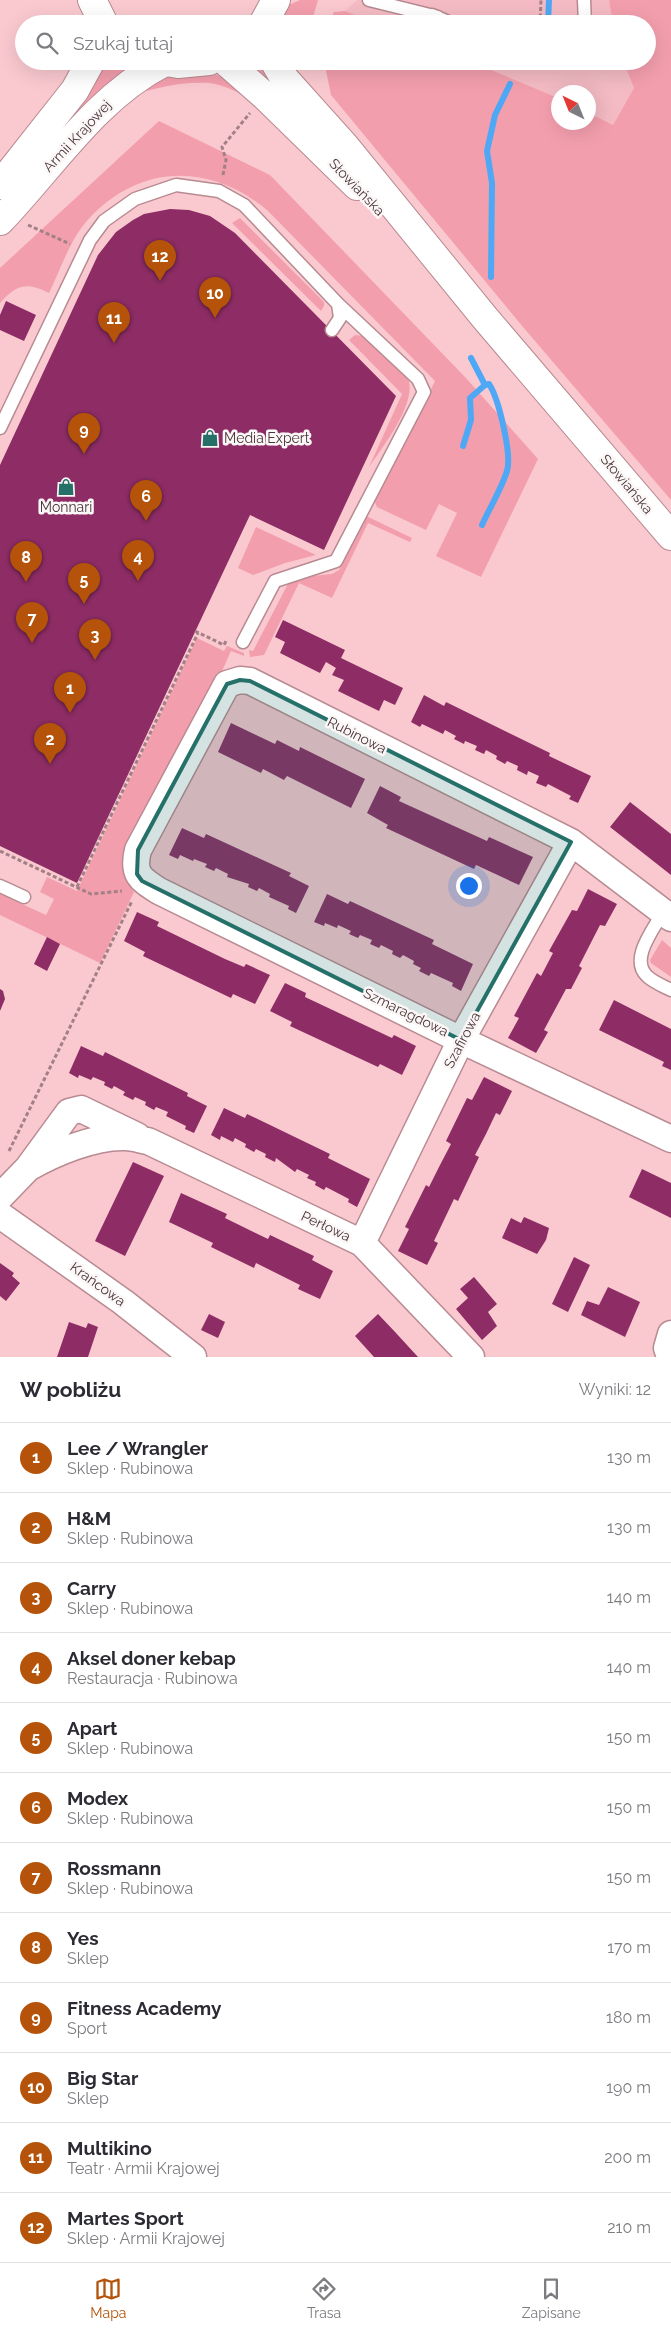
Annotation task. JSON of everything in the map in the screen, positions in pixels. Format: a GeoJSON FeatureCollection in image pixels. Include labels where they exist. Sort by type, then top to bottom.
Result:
{"type":"FeatureCollection","features":[{"type":"Feature","properties":{"kind":"main road"},"geometry":{"type":"LineString","coordinates":[[92,0],[100,15]]}},
{"type":"Feature","properties":{"kind":"main road"},"geometry":{"type":"LineString","coordinates":[[268,15],[276,0]]}},
{"type":"Feature","properties":{"kind":"main road","name":"Armii Krajowej"},"geometry":{"type":"LineString","coordinates":[[0,185],[75,90],[86,70]]}},
{"type":"Feature","properties":{"kind":"main road","name":"Armii Krajowej"},"geometry":{"type":"LineString","coordinates":[[10,221],[84,126],[115,95],[149,70]]}},
{"type":"Feature","properties":{"kind":"main road","name":"Słowiańska"},"geometry":{"type":"LineString","coordinates":[[235,70],[320,148],[485,318]]}},
{"type":"Feature","properties":{"kind":"main road","name":"Słowiańska"},"geometry":{"type":"LineString","coordinates":[[279,70],[284,78],[345,146],[485,318],[671,536]]}},
{"type":"Feature","properties":{"kind":"street","name":"Rubinowa"},"geometry":{"type":"LineString","coordinates":[[134,886],[137,874],[135,860],[138,850],[228,684],[240,680],[250,681],[571,842],[667,915]]}},
{"type":"Feature","properties":{"kind":"street","name":"Szafirowa"},"geometry":{"type":"LineString","coordinates":[[362,1243],[461,1040],[571,842]]}},
{"type":"Feature","properties":{"kind":"street","name":"Szmaragdowa"},"geometry":{"type":"LineString","coordinates":[[134,886],[159,891],[461,1040],[671,1139]]}},
{"type":"Feature","properties":{"kind":"street","name":"Perłowa"},"geometry":{"type":"LineString","coordinates":[[0,1197],[18,1160],[69,1112],[81,1109],[362,1243],[471,1357]]}},
{"type":"Feature","properties":{"kind":"street","name":"Perłowa"},"geometry":{"type":"LineString","coordinates":[[18,1160],[54,1153],[106,1139],[125,1137],[148,1141]]}},
{"type":"Feature","properties":{"kind":"street","name":"Krańcowa"},"geometry":{"type":"LineString","coordinates":[[0,1215],[123,1302],[192,1357]]}},
{"type":"Feature","properties":{"kind":"street"},"geometry":{"type":"LineString","coordinates":[[670,1357],[667,1348],[671,1334]]}},
{"type":"Feature","properties":{"kind":"lane"},"geometry":{"type":"LineString","coordinates":[[369,0],[430,15]]}},
{"type":"Feature","properties":{"kind":"lane"},"geometry":{"type":"LineString","coordinates":[[584,0],[585,15]]}},
{"type":"Feature","properties":{"kind":"lane"},"geometry":{"type":"LineString","coordinates":[[401,2],[433,15]]}},
{"type":"Feature","properties":{"kind":"lane"},"geometry":{"type":"LineString","coordinates":[[0,428],[85,252],[104,221],[135,198],[176,185],[219,191],[244,205],[338,304],[418,379],[424,392],[336,561],[274,581],[243,642]]}},
{"type":"Feature","properties":{"kind":"lane"},"geometry":{"type":"LineString","coordinates":[[332,330],[340,318],[338,304]]}},
{"type":"Feature","properties":{"kind":"lane"},"geometry":{"type":"LineString","coordinates":[[0,886],[24,897]]}},
{"type":"Feature","properties":{"kind":"lane"},"geometry":{"type":"LineString","coordinates":[[667,915],[641,954],[640,963],[648,978],[671,990]]}},
{"type":"Feature","properties":{"kind":"path"},"geometry":{"type":"LineString","coordinates":[[540,15],[541,0]]}},
{"type":"Feature","properties":{"kind":"path"},"geometry":{"type":"LineString","coordinates":[[219,191],[226,160],[222,147],[254,109]]}},
{"type":"Feature","properties":{"kind":"path"},"geometry":{"type":"LineString","coordinates":[[10,221],[85,252]]}},
{"type":"Feature","properties":{"kind":"path"},"geometry":{"type":"LineString","coordinates":[[76,887],[196,632],[224,645]]}},
{"type":"Feature","properties":{"kind":"path"},"geometry":{"type":"LineString","coordinates":[[0,851],[91,894],[134,886]]}},
{"type":"Feature","properties":{"kind":"path"},"geometry":{"type":"LineString","coordinates":[[18,1160],[134,886]]}},
{"type":"Feature","properties":{"kind":"highlighted area"},"geometry":{"type":"Polygon","coordinates":[[[240,680],[250,681],[571,842],[461,1040],[142,881],[137,874],[138,850],[227,684],[240,680]]]}},
{"type":"Feature","properties":{"kind":"shaded area"},"geometry":{"type":"Polygon","coordinates":[[[300,0],[318,0],[314,15],[279,15],[291,4],[300,0]]]}},
{"type":"Feature","properties":{"kind":"shaded area"},"geometry":{"type":"Polygon","coordinates":[[[357,0],[609,0],[612,15],[355,15],[345,11],[357,0]]]}},
{"type":"Feature","properties":{"kind":"shaded area"},"geometry":{"type":"Polygon","coordinates":[[[609,0],[671,0],[671,500],[523,327],[331,95],[326,70],[491,70],[551,95],[551,130],[596,130],[596,116],[613,125],[634,88],[627,70],[656,70],[656,15],[612,15],[609,0]]]}},
{"type":"Feature","properties":{"kind":"shaded area"},"geometry":{"type":"Polygon","coordinates":[[[345,11],[355,15],[332,15],[334,12],[345,11]]]}},
{"type":"Feature","properties":{"kind":"shaded area"},"geometry":{"type":"Polygon","coordinates":[[[98,70],[136,70],[0,201],[98,70]]]}},
{"type":"Feature","properties":{"kind":"shaded area"},"geometry":{"type":"Polygon","coordinates":[[[249,70],[268,70],[275,79],[266,88],[249,70]]]}},
{"type":"Feature","properties":{"kind":"shaded area"},"geometry":{"type":"Polygon","coordinates":[[[491,70],[627,70],[634,88],[613,125],[596,116],[596,85],[551,85],[551,95],[491,70]]]}},
{"type":"Feature","properties":{"kind":"shaded area"},"geometry":{"type":"Polygon","coordinates":[[[215,74],[233,83],[251,99],[210,83],[189,83],[169,86],[129,96],[168,75],[194,77],[215,74]]]}},
{"type":"Feature","properties":{"kind":"shaded area"},"geometry":{"type":"Polygon","coordinates":[[[159,121],[270,175],[465,377],[538,459],[481,577],[436,556],[457,513],[439,504],[426,530],[377,507],[374,500],[392,463],[406,442],[435,381],[268,211],[246,195],[222,184],[199,177],[175,176],[151,180],[128,188],[106,203],[86,222],[70,247],[49,293],[34,287],[23,287],[12,292],[0,303],[0,268],[159,121]]]}},
{"type":"Feature","properties":{"kind":"shaded area"},"geometry":{"type":"Polygon","coordinates":[[[240,218],[324,302],[321,311],[232,223],[240,218]]]}},
{"type":"Feature","properties":{"kind":"shaded area"},"geometry":{"type":"Polygon","coordinates":[[[355,335],[363,336],[391,359],[406,375],[410,384],[405,409],[391,435],[369,467],[402,394],[349,340],[355,335]]]}},
{"type":"Feature","properties":{"kind":"shaded area"},"geometry":{"type":"Polygon","coordinates":[[[364,515],[412,538],[410,542],[368,523],[332,598],[299,583],[264,655],[250,657],[249,650],[253,651],[290,580],[293,578],[332,574],[339,570],[364,515]]]}},
{"type":"Feature","properties":{"kind":"shaded area"},"geometry":{"type":"Polygon","coordinates":[[[256,527],[316,555],[285,563],[253,575],[238,568],[256,527]]]}},
{"type":"Feature","properties":{"kind":"shaded area"},"geometry":{"type":"Polygon","coordinates":[[[197,638],[224,651],[227,646],[244,653],[244,656],[231,651],[128,881],[134,892],[100,963],[0,915],[0,894],[46,915],[54,899],[40,892],[47,877],[77,891],[197,638]]]}},
{"type":"Feature","properties":{"kind":"shaded area"},"geometry":{"type":"Polygon","coordinates":[[[662,940],[671,948],[671,977],[651,963],[650,960],[662,940]]]}},
{"type":"Feature","properties":{"kind":"building"},"geometry":{"type":"Polygon","coordinates":[[[170,209],[189,210],[210,216],[235,233],[396,396],[324,550],[250,515],[77,883],[0,846],[0,465],[98,255],[116,232],[133,220],[144,214],[170,209]]]}},
{"type":"Feature","properties":{"kind":"building"},"geometry":{"type":"Polygon","coordinates":[[[6,301],[36,315],[24,341],[0,330],[0,315],[6,301]]]}},
{"type":"Feature","properties":{"kind":"building"},"geometry":{"type":"Polygon","coordinates":[[[283,620],[345,650],[341,658],[403,688],[395,705],[384,700],[379,711],[338,691],[344,680],[332,675],[336,668],[326,662],[320,673],[280,653],[285,642],[275,637],[283,620]]]}},
{"type":"Feature","properties":{"kind":"building"},"geometry":{"type":"Polygon","coordinates":[[[424,695],[444,706],[446,702],[550,753],[549,756],[591,776],[578,803],[569,799],[571,796],[548,784],[546,787],[536,783],[539,776],[528,771],[527,775],[517,770],[518,766],[507,761],[505,764],[496,759],[497,756],[486,750],[484,754],[475,750],[477,746],[465,741],[464,744],[454,739],[456,736],[445,730],[443,734],[422,724],[420,727],[411,722],[424,695]]]}},
{"type":"Feature","properties":{"kind":"building"},"geometry":{"type":"Polygon","coordinates":[[[231,723],[275,744],[277,740],[299,751],[300,747],[365,779],[351,808],[287,776],[284,780],[263,769],[261,773],[218,752],[231,723]]]}},
{"type":"Feature","properties":{"kind":"building"},"geometry":{"type":"Polygon","coordinates":[[[380,786],[401,797],[399,801],[487,841],[489,837],[533,857],[519,885],[476,865],[474,869],[386,828],[388,825],[367,813],[380,786]]]}},
{"type":"Feature","properties":{"kind":"building"},"geometry":{"type":"Polygon","coordinates":[[[630,802],[671,834],[671,875],[610,827],[630,802]]]}},
{"type":"Feature","properties":{"kind":"building"},"geometry":{"type":"Polygon","coordinates":[[[182,828],[204,838],[206,834],[291,873],[289,876],[309,886],[296,913],[288,909],[289,906],[269,897],[270,894],[259,888],[257,891],[248,887],[249,884],[227,877],[228,874],[216,868],[214,871],[205,867],[207,864],[194,859],[193,861],[180,855],[178,859],[169,855],[182,828]]]}},
{"type":"Feature","properties":{"kind":"building"},"geometry":{"type":"Polygon","coordinates":[[[588,889],[617,904],[605,926],[600,925],[579,966],[582,968],[571,989],[566,989],[544,1030],[548,1032],[536,1053],[508,1038],[519,1018],[514,1016],[537,973],[541,976],[553,953],[549,951],[572,910],[577,911],[588,889]]]}},
{"type":"Feature","properties":{"kind":"building"},"geometry":{"type":"Polygon","coordinates":[[[327,894],[348,904],[350,901],[434,940],[432,944],[473,964],[461,991],[452,986],[453,983],[431,973],[429,976],[419,971],[421,968],[413,964],[414,961],[403,955],[400,958],[392,954],[393,951],[381,945],[379,948],[370,944],[372,940],[360,935],[358,938],[349,934],[351,931],[338,925],[337,928],[325,923],[324,926],[314,922],[327,894]]]}},
{"type":"Feature","properties":{"kind":"building"},"geometry":{"type":"Polygon","coordinates":[[[137,912],[159,922],[157,926],[225,959],[244,967],[246,964],[270,975],[255,1004],[233,994],[231,998],[143,956],[145,952],[124,941],[137,912]]]}},
{"type":"Feature","properties":{"kind":"building"},"geometry":{"type":"Polygon","coordinates":[[[47,937],[60,944],[47,971],[34,964],[47,937]]]}},
{"type":"Feature","properties":{"kind":"building"},"geometry":{"type":"Polygon","coordinates":[[[285,983],[306,993],[305,997],[392,1038],[394,1035],[416,1046],[402,1075],[380,1064],[378,1067],[290,1026],[292,1022],[270,1011],[285,983]]]}},
{"type":"Feature","properties":{"kind":"building"},"geometry":{"type":"Polygon","coordinates":[[[0,989],[3,991],[5,999],[0,1011],[0,989]]]}},
{"type":"Feature","properties":{"kind":"building"},"geometry":{"type":"Polygon","coordinates":[[[614,1000],[671,1029],[671,1070],[662,1066],[664,1062],[599,1030],[614,1000]]]}},
{"type":"Feature","properties":{"kind":"building"},"geometry":{"type":"Polygon","coordinates":[[[81,1046],[103,1056],[105,1052],[188,1093],[187,1096],[207,1106],[194,1133],[185,1129],[186,1126],[166,1116],[168,1112],[156,1107],[154,1110],[145,1105],[146,1102],[135,1097],[133,1100],[123,1095],[125,1092],[114,1086],[112,1089],[104,1085],[105,1082],[93,1077],[91,1080],[79,1075],[78,1078],[69,1073],[81,1046]]]}},
{"type":"Feature","properties":{"kind":"building"},"geometry":{"type":"Polygon","coordinates":[[[484,1077],[512,1091],[500,1115],[496,1113],[475,1155],[479,1157],[458,1201],[454,1199],[434,1241],[438,1243],[427,1265],[398,1251],[409,1229],[405,1227],[426,1185],[429,1187],[451,1144],[446,1141],[467,1098],[472,1100],[484,1077]]]}},
{"type":"Feature","properties":{"kind":"building"},"geometry":{"type":"Polygon","coordinates":[[[224,1108],[245,1118],[247,1114],[330,1154],[328,1158],[370,1179],[357,1207],[348,1202],[349,1199],[326,1187],[324,1190],[315,1185],[316,1182],[307,1178],[309,1175],[297,1169],[295,1172],[276,1158],[275,1162],[265,1157],[266,1154],[256,1149],[254,1152],[245,1147],[246,1144],[235,1138],[233,1142],[221,1136],[220,1140],[211,1135],[224,1108]]]}},
{"type":"Feature","properties":{"kind":"building"},"geometry":{"type":"Polygon","coordinates":[[[133,1162],[164,1176],[125,1256],[95,1241],[133,1162]]]}},
{"type":"Feature","properties":{"kind":"building"},"geometry":{"type":"Polygon","coordinates":[[[642,1169],[671,1183],[671,1218],[629,1197],[642,1169]]]}},
{"type":"Feature","properties":{"kind":"building"},"geometry":{"type":"Polygon","coordinates":[[[181,1193],[227,1214],[225,1218],[268,1239],[270,1235],[314,1256],[312,1260],[333,1271],[320,1299],[298,1289],[300,1285],[256,1263],[254,1268],[211,1247],[213,1243],[169,1222],[181,1193]]]}},
{"type":"Feature","properties":{"kind":"building"},"geometry":{"type":"Polygon","coordinates":[[[524,1217],[549,1228],[546,1240],[537,1254],[502,1238],[511,1218],[521,1223],[524,1217]]]}},
{"type":"Feature","properties":{"kind":"building"},"geometry":{"type":"Polygon","coordinates":[[[574,1257],[590,1265],[568,1312],[552,1304],[574,1257]]]}},
{"type":"Feature","properties":{"kind":"building"},"geometry":{"type":"Polygon","coordinates":[[[0,1263],[14,1273],[12,1276],[20,1283],[6,1301],[0,1296],[0,1263]]]}},
{"type":"Feature","properties":{"kind":"building"},"geometry":{"type":"Polygon","coordinates":[[[474,1277],[497,1304],[488,1312],[497,1326],[482,1340],[456,1309],[468,1298],[460,1289],[474,1277]]]}},
{"type":"Feature","properties":{"kind":"building"},"geometry":{"type":"Polygon","coordinates":[[[608,1287],[640,1302],[625,1337],[581,1315],[587,1301],[599,1305],[608,1287]]]}},
{"type":"Feature","properties":{"kind":"building"},"geometry":{"type":"Polygon","coordinates":[[[209,1314],[225,1322],[218,1338],[201,1330],[209,1314]]]}},
{"type":"Feature","properties":{"kind":"building"},"geometry":{"type":"Polygon","coordinates":[[[378,1314],[418,1357],[374,1357],[355,1336],[378,1314]]]}},
{"type":"Feature","properties":{"kind":"building"},"geometry":{"type":"Polygon","coordinates":[[[69,1322],[86,1328],[88,1323],[98,1327],[88,1357],[57,1357],[69,1322]]]}},
{"type":"Feature","properties":{"kind":"waterway"},"geometry":{"type":"LineString","coordinates":[[548,15],[549,0]]}},
{"type":"Feature","properties":{"kind":"waterway"},"geometry":{"type":"LineString","coordinates":[[491,277],[492,183],[487,151],[495,115],[510,84]]}},
{"type":"Feature","properties":{"kind":"waterway"},"geometry":{"type":"LineString","coordinates":[[471,358],[485,385],[489,384],[493,391],[504,427],[508,453],[505,478],[482,525]]}},
{"type":"Feature","properties":{"kind":"waterway"},"geometry":{"type":"LineString","coordinates":[[463,446],[471,420],[470,398],[485,385]]}},
{"type":"Feature","properties":{"kind":"place","name":"Martes Sport"},"geometry":{"type":"Point","coordinates":[160,281]}},
{"type":"Feature","properties":{"kind":"place","name":"Big Star"},"geometry":{"type":"Point","coordinates":[215,318]}},
{"type":"Feature","properties":{"kind":"place","name":"Multikino"},"geometry":{"type":"Point","coordinates":[114,343]}},
{"type":"Feature","properties":{"kind":"place","name":"Media Expert"},"geometry":{"type":"Point","coordinates":[210,438]}},
{"type":"Feature","properties":{"kind":"place","name":"Fitness Academy"},"geometry":{"type":"Point","coordinates":[84,454]}},
{"type":"Feature","properties":{"kind":"place","name":"Monnari"},"geometry":{"type":"Point","coordinates":[66,487]}},
{"type":"Feature","properties":{"kind":"place","name":"Modex"},"geometry":{"type":"Point","coordinates":[146,521]}},
{"type":"Feature","properties":{"kind":"place","name":"Aksel doner kebap"},"geometry":{"type":"Point","coordinates":[138,581]}},
{"type":"Feature","properties":{"kind":"place","name":"Yes"},"geometry":{"type":"Point","coordinates":[26,582]}},
{"type":"Feature","properties":{"kind":"place","name":"Apart"},"geometry":{"type":"Point","coordinates":[84,604]}},
{"type":"Feature","properties":{"kind":"place","name":"Rossmann"},"geometry":{"type":"Point","coordinates":[32,643]}},
{"type":"Feature","properties":{"kind":"place","name":"Carry"},"geometry":{"type":"Point","coordinates":[95,660]}},
{"type":"Feature","properties":{"kind":"place","name":"Lee / Wrangler"},"geometry":{"type":"Point","coordinates":[70,713]}},
{"type":"Feature","properties":{"kind":"place","name":"H&M"},"geometry":{"type":"Point","coordinates":[50,764]}}]}
